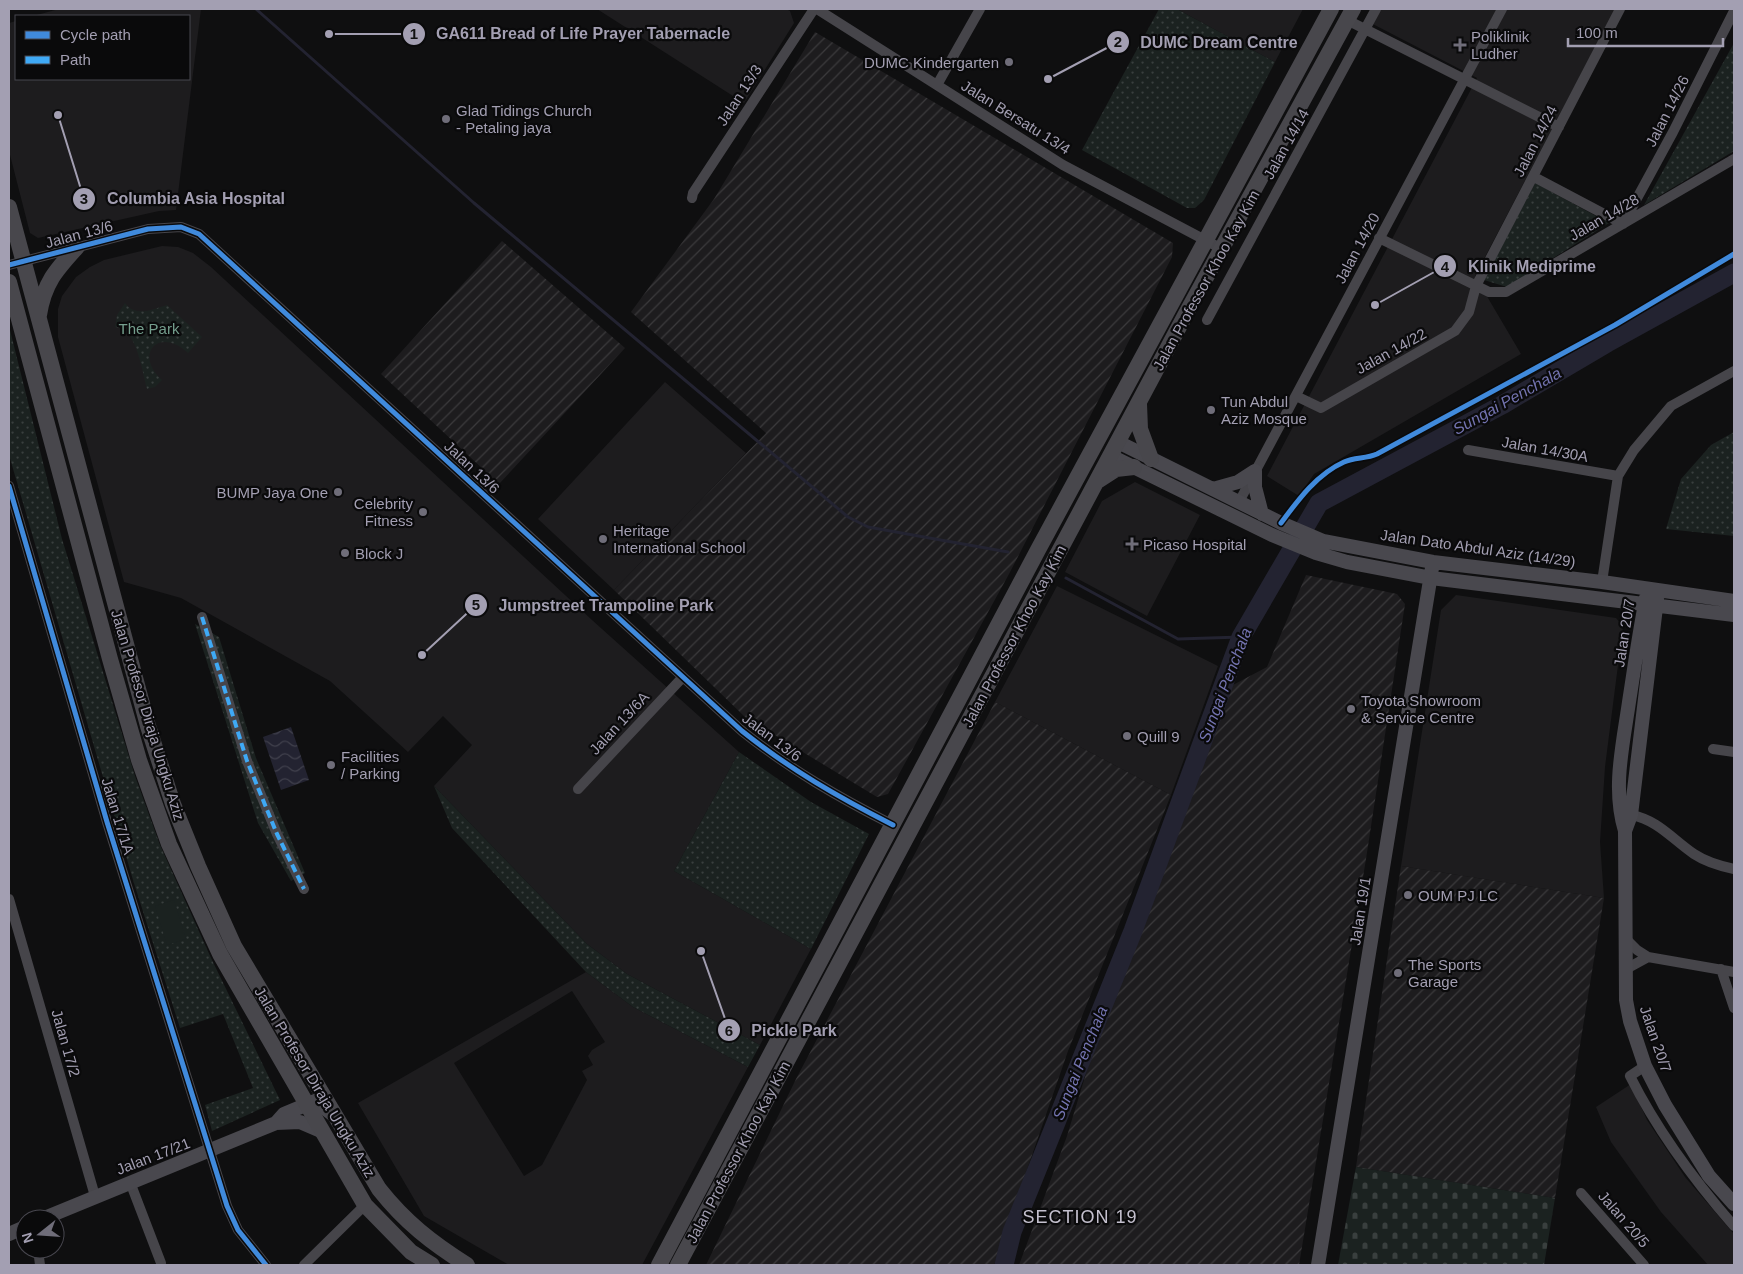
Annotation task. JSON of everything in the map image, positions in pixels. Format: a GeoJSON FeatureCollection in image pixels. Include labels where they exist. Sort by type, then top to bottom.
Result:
{"type":"FeatureCollection","features":[{"type":"Feature","properties":{"kind":"main road","name":"Jalan Professor Khoo Kay Kim"},"geometry":{"type":"LineString","coordinates":[[660,1265],[1125,388],[1331,9]]}},
{"type":"Feature","properties":{"kind":"main road","name":"Jalan Professor Khoo Kay Kim"},"geometry":{"type":"LineString","coordinates":[[678,1265],[1113,449],[1350,15]]}},
{"type":"Feature","properties":{"kind":"main road","name":"Jalan Profesor Diraja Ungku Aziz"},"geometry":{"type":"LineString","coordinates":[[9,207],[16,263],[38,319],[114,606],[148,726],[173,804],[198,866],[234,946],[366,1170],[393,1207],[429,1241],[467,1265]]}},
{"type":"Feature","properties":{"kind":"main road"},"geometry":{"type":"LineString","coordinates":[[38,319],[46,287],[60,265],[77,247]]}},
{"type":"Feature","properties":{"kind":"main road","name":"Jalan Profesor Diraja Ungku Aziz"},"geometry":{"type":"LineString","coordinates":[[9,282],[110,659],[139,760],[169,844],[220,954],[365,1205],[411,1252],[432,1265]]}},
{"type":"Feature","properties":{"kind":"main road"},"geometry":{"type":"LineString","coordinates":[[1076,481],[1113,449],[1109,428],[1125,388]]}},
{"type":"Feature","properties":{"kind":"main road"},"geometry":{"type":"LineString","coordinates":[[1139,404],[1140,429],[1151,459]]}},
{"type":"Feature","properties":{"kind":"main road"},"geometry":{"type":"LineString","coordinates":[[1097,481],[1116,469],[1134,468]]}},
{"type":"Feature","properties":{"kind":"street","name":"Jalan Bersatu 13/4"},"geometry":{"type":"LineString","coordinates":[[815,9],[1063,165],[1222,250]]}},
{"type":"Feature","properties":{"kind":"street","name":"Jalan 13/3"},"geometry":{"type":"LineString","coordinates":[[692,198],[693,193],[815,9]]}},
{"type":"Feature","properties":{"kind":"street"},"geometry":{"type":"LineString","coordinates":[[938,85],[980,9]]}},
{"type":"Feature","properties":{"kind":"street","name":"Jalan 14/14"},"geometry":{"type":"LineString","coordinates":[[1207,320],[1376,9]]}},
{"type":"Feature","properties":{"kind":"street","name":"Jalan 14/20"},"geometry":{"type":"LineString","coordinates":[[1239,502],[1502,9]]}},
{"type":"Feature","properties":{"kind":"street","name":"Jalan 14/24"},"geometry":{"type":"LineString","coordinates":[[1476,286],[1620,9]]}},
{"type":"Feature","properties":{"kind":"street","name":"Jalan 14/26"},"geometry":{"type":"LineString","coordinates":[[1623,224],[1673,132],[1734,11]]}},
{"type":"Feature","properties":{"kind":"street"},"geometry":{"type":"LineString","coordinates":[[1350,15],[1365,29],[1559,127]]}},
{"type":"Feature","properties":{"kind":"street","name":"Jalan 14/28"},"geometry":{"type":"LineString","coordinates":[[1379,238],[1488,292],[1506,292],[1734,159]]}},
{"type":"Feature","properties":{"kind":"street"},"geometry":{"type":"LineString","coordinates":[[1534,177],[1623,224]]}},
{"type":"Feature","properties":{"kind":"street","name":"Jalan 13/6"},"geometry":{"type":"LineString","coordinates":[[16,263],[148,229],[181,227],[199,234],[742,731],[780,761],[827,791],[893,825]]}},
{"type":"Feature","properties":{"kind":"street","name":"Jalan 14/22"},"geometry":{"type":"LineString","coordinates":[[1296,396],[1321,408],[1437,343],[1455,331],[1470,312],[1476,286]]}},
{"type":"Feature","properties":{"kind":"street"},"geometry":{"type":"LineString","coordinates":[[1602,582],[1618,476],[1634,450],[1671,406],[1734,371]]}},
{"type":"Feature","properties":{"kind":"street"},"geometry":{"type":"LineString","coordinates":[[1113,449],[1134,468],[1272,535],[1319,547]]}},
{"type":"Feature","properties":{"kind":"street","name":"Jalan Dato Abdul Aziz (14/29)"},"geometry":{"type":"LineString","coordinates":[[1113,449],[1151,459],[1281,523],[1319,547],[1431,578],[1734,615]]}},
{"type":"Feature","properties":{"kind":"street","name":"Jalan 14/30A"},"geometry":{"type":"LineString","coordinates":[[1468,450],[1618,476]]}},
{"type":"Feature","properties":{"kind":"street"},"geometry":{"type":"LineString","coordinates":[[1213,489],[1238,482],[1255,471]]}},
{"type":"Feature","properties":{"kind":"street"},"geometry":{"type":"LineString","coordinates":[[1255,471],[1255,487],[1262,514]]}},
{"type":"Feature","properties":{"kind":"street","name":"Jalan 17/1A"},"geometry":{"type":"LineString","coordinates":[[9,486],[14,522],[227,1206],[238,1230],[266,1265]]}},
{"type":"Feature","properties":{"kind":"street"},"geometry":{"type":"LineString","coordinates":[[1215,507],[1239,502],[1241,512],[1252,524]]}},
{"type":"Feature","properties":{"kind":"street","name":"Jalan Dato Abdul Aziz (14/29)"},"geometry":{"type":"LineString","coordinates":[[1319,547],[1602,582],[1734,601]]}},
{"type":"Feature","properties":{"kind":"street","name":"Jalan 19/1"},"geometry":{"type":"LineString","coordinates":[[1318,1265],[1434,562]]}},
{"type":"Feature","properties":{"kind":"street","name":"Jalan 20/7"},"geometry":{"type":"LineString","coordinates":[[1653,590],[1620,773],[1620,814],[1625,831],[1626,1000],[1645,1066],[1688,1146],[1709,1176],[1734,1204]]}},
{"type":"Feature","properties":{"kind":"street"},"geometry":{"type":"LineString","coordinates":[[1619,601],[1633,612],[1645,638],[1658,622],[1667,615],[1689,609]]}},
{"type":"Feature","properties":{"kind":"street"},"geometry":{"type":"LineString","coordinates":[[202,617],[248,761],[276,834],[304,889]]}},
{"type":"Feature","properties":{"kind":"street","name":"Jalan 20/7"},"geometry":{"type":"LineString","coordinates":[[1625,831],[1631,815],[1645,638]]}},
{"type":"Feature","properties":{"kind":"street","name":"Jalan 13/6A"},"geometry":{"type":"LineString","coordinates":[[578,789],[682,678]]}},
{"type":"Feature","properties":{"kind":"street"},"geometry":{"type":"LineString","coordinates":[[1713,749],[1734,752]]}},
{"type":"Feature","properties":{"kind":"street"},"geometry":{"type":"LineString","coordinates":[[1631,815],[1644,817],[1657,824],[1695,855],[1718,865],[1734,869]]}},
{"type":"Feature","properties":{"kind":"street","name":"Jalan 17/2"},"geometry":{"type":"LineString","coordinates":[[9,899],[95,1196]]}},
{"type":"Feature","properties":{"kind":"street"},"geometry":{"type":"LineString","coordinates":[[1626,939],[1637,950],[1648,957],[1734,972]]}},
{"type":"Feature","properties":{"kind":"street"},"geometry":{"type":"LineString","coordinates":[[1626,969],[1648,957]]}},
{"type":"Feature","properties":{"kind":"street"},"geometry":{"type":"LineString","coordinates":[[1721,969],[1734,1008]]}},
{"type":"Feature","properties":{"kind":"street"},"geometry":{"type":"LineString","coordinates":[[1645,1066],[1630,1076],[1649,1114],[1693,1178],[1734,1226]]}},
{"type":"Feature","properties":{"kind":"street"},"geometry":{"type":"LineString","coordinates":[[307,1103],[315,1101],[336,1118]]}},
{"type":"Feature","properties":{"kind":"street","name":"Jalan 17/21"},"geometry":{"type":"LineString","coordinates":[[276,1123],[284,1114],[307,1103]]}},
{"type":"Feature","properties":{"kind":"street","name":"Jalan 17/21"},"geometry":{"type":"LineString","coordinates":[[65,1209],[276,1123],[300,1122],[321,1131]]}},
{"type":"Feature","properties":{"kind":"street"},"geometry":{"type":"LineString","coordinates":[[130,1182],[161,1263]]}},
{"type":"Feature","properties":{"kind":"street","name":"Jalan 20/5"},"geometry":{"type":"LineString","coordinates":[[1581,1193],[1644,1265]]}},
{"type":"Feature","properties":{"kind":"street"},"geometry":{"type":"LineString","coordinates":[[304,1265],[365,1205]]}},
{"type":"Feature","properties":{"kind":"shaded area"},"geometry":{"type":"Polygon","coordinates":[[[59,9],[201,9],[176,210],[159,211],[38,238],[30,233],[9,151],[9,23],[15,21],[15,80],[190,80],[190,15],[37,15],[59,9]]]}},
{"type":"Feature","properties":{"kind":"shaded area"},"geometry":{"type":"Polygon","coordinates":[[[597,9],[786,9],[790,11],[794,23],[744,103],[597,9]]]}},
{"type":"Feature","properties":{"kind":"shaded area"},"geometry":{"type":"Polygon","coordinates":[[[1177,9],[1303,9],[1275,62],[1177,9]]]}},
{"type":"Feature","properties":{"kind":"shaded area"},"geometry":{"type":"Polygon","coordinates":[[[1370,9],[1615,9],[1475,276],[1521,354],[1314,474],[1299,496],[1267,476],[1477,78],[1365,20],[1370,9]]]}},
{"type":"Feature","properties":{"kind":"shaded area"},"geometry":{"type":"Polygon","coordinates":[[[815,32],[1173,243],[1172,257],[1009,574],[888,794],[877,797],[745,717],[614,590],[766,433],[631,312],[714,199],[815,32]]]}},
{"type":"Feature","properties":{"kind":"shaded area"},"geometry":{"type":"Polygon","coordinates":[[[502,241],[625,348],[499,484],[381,374],[502,241]]]}},
{"type":"Feature","properties":{"kind":"shaded area"},"geometry":{"type":"Polygon","coordinates":[[[162,246],[178,247],[193,253],[211,267],[592,620],[739,752],[674,871],[811,949],[760,1045],[627,974],[587,944],[434,786],[472,745],[443,716],[408,752],[330,681],[181,598],[124,582],[58,337],[58,309],[62,296],[76,277],[90,267],[104,260],[162,246]]]}},
{"type":"Feature","properties":{"kind":"shaded area"},"geometry":{"type":"Polygon","coordinates":[[[665,382],[746,453],[614,590],[538,519],[665,382]]]}},
{"type":"Feature","properties":{"kind":"shaded area","name":"Picaso Hospital"},"geometry":{"type":"Polygon","coordinates":[[[1135,482],[1200,515],[1147,616],[1065,572],[1102,501],[1135,482]]]}},
{"type":"Feature","properties":{"kind":"shaded area"},"geometry":{"type":"Polygon","coordinates":[[[1306,575],[1397,594],[1405,604],[1366,859],[1299,1265],[1019,1265],[1067,1136],[1091,1057],[1231,686],[1267,667],[1306,575]]]}},
{"type":"Feature","properties":{"kind":"shaded area"},"geometry":{"type":"Polygon","coordinates":[[[1057,586],[1218,666],[1171,795],[995,702],[1057,586]]]}},
{"type":"Feature","properties":{"kind":"shaded area"},"geometry":{"type":"Polygon","coordinates":[[[1456,595],[1616,618],[1623,626],[1605,767],[1600,842],[1604,898],[1401,866],[1441,610],[1456,595]]]}},
{"type":"Feature","properties":{"kind":"shaded area"},"geometry":{"type":"Polygon","coordinates":[[[995,702],[1171,795],[1068,1051],[994,1265],[706,1265],[796,1079],[995,702]]]}},
{"type":"Feature","properties":{"kind":"shaded area"},"geometry":{"type":"Polygon","coordinates":[[[1401,866],[1604,898],[1555,1198],[1356,1167],[1401,866]]]}},
{"type":"Feature","properties":{"kind":"shaded area"},"geometry":{"type":"Polygon","coordinates":[[[586,972],[633,1007],[748,1067],[642,1265],[509,1265],[424,1216],[358,1103],[586,972]],[[572,991],[454,1063],[524,1176],[542,1165],[587,1080],[582,1071],[593,1065],[588,1056],[592,1050],[605,1042],[572,991]]]}},
{"type":"Feature","properties":{"kind":"shaded area"},"geometry":{"type":"Polygon","coordinates":[[[1631,1084],[1647,1120],[1685,1177],[1734,1234],[1734,1265],[1708,1265],[1661,1212],[1611,1142],[1596,1107],[1631,1084]]]}},
{"type":"Feature","properties":{"kind":"green space"},"geometry":{"type":"Polygon","coordinates":[[[1159,9],[1177,9],[1275,62],[1204,200],[1195,208],[1187,208],[1082,150],[1159,9]]]}},
{"type":"Feature","properties":{"kind":"green space"},"geometry":{"type":"Polygon","coordinates":[[[1734,43],[1734,151],[1644,205],[1734,43]]]}},
{"type":"Feature","properties":{"kind":"green space"},"geometry":{"type":"Polygon","coordinates":[[[1535,183],[1609,223],[1507,287],[1484,280],[1535,183]]]}},
{"type":"Feature","properties":{"kind":"green space","name":"The Park"},"geometry":{"type":"Polygon","coordinates":[[[125,303],[129,308],[139,311],[167,305],[202,337],[188,353],[177,345],[168,342],[159,343],[153,347],[150,353],[150,361],[162,380],[155,387],[147,389],[133,342],[122,329],[115,327],[117,315],[125,303]]]}},
{"type":"Feature","properties":{"kind":"green space"},"geometry":{"type":"Polygon","coordinates":[[[9,326],[62,539],[135,776],[160,845],[211,958],[280,1100],[212,1131],[205,1105],[253,1088],[223,1014],[180,1028],[133,880],[9,455],[9,326]]]}},
{"type":"Feature","properties":{"kind":"green space"},"geometry":{"type":"Polygon","coordinates":[[[1734,432],[1734,536],[1666,529],[1681,479],[1711,445],[1734,432]]]}},
{"type":"Feature","properties":{"kind":"green space"},"geometry":{"type":"Polygon","coordinates":[[[195,624],[219,637],[256,758],[305,873],[291,881],[258,823],[195,624]]]}},
{"type":"Feature","properties":{"kind":"green space"},"geometry":{"type":"Polygon","coordinates":[[[739,752],[811,802],[869,834],[811,949],[674,871],[739,752]]]}},
{"type":"Feature","properties":{"kind":"green space"},"geometry":{"type":"Polygon","coordinates":[[[434,786],[587,944],[627,974],[760,1045],[748,1067],[633,1007],[586,972],[452,828],[434,786]]]}},
{"type":"Feature","properties":{"kind":"green space"},"geometry":{"type":"Polygon","coordinates":[[[174,900],[186,939],[167,945],[155,906],[174,900]]]}},
{"type":"Feature","properties":{"kind":"green space"},"geometry":{"type":"Polygon","coordinates":[[[1356,1167],[1555,1198],[1544,1265],[1338,1265],[1356,1167]]]}},
{"type":"Feature","properties":{"kind":"water"},"geometry":{"type":"Polygon","coordinates":[[[291,727],[309,780],[281,790],[263,737],[291,727]]]}},
{"type":"Feature","properties":{"kind":"waterway"},"geometry":{"type":"LineString","coordinates":[[256,9],[474,203],[848,517],[868,527],[1008,552]]}},
{"type":"Feature","properties":{"kind":"waterway","name":"Sungai Penchala"},"geometry":{"type":"LineString","coordinates":[[1004,1265],[1012,1232],[1133,931],[1241,637],[1319,503],[1502,405],[1607,343],[1734,273]]}},
{"type":"Feature","properties":{"kind":"waterway"},"geometry":{"type":"LineString","coordinates":[[1066,578],[1178,639],[1241,637]]}},
{"type":"Feature","properties":{"kind":"marked path"},"geometry":{"type":"LineString","coordinates":[[202,617],[247,761],[277,834],[304,889]]}},
{"type":"Feature","properties":{"kind":"cycle path"},"geometry":{"type":"LineString","coordinates":[[9,265],[148,229],[181,227],[199,234],[742,731],[815,782],[893,825]]}},
{"type":"Feature","properties":{"kind":"cycle path"},"geometry":{"type":"LineString","coordinates":[[1281,523],[1309,488],[1334,467],[1348,460],[1377,454],[1615,325],[1734,254]]}},
{"type":"Feature","properties":{"kind":"cycle path"},"geometry":{"type":"LineString","coordinates":[[9,486],[107,822],[227,1206],[238,1230],[266,1265]]}},
{"type":"Feature","properties":{"kind":"place","name":"GA611 Bread of Life Prayer Tabernacle"},"geometry":{"type":"Point","coordinates":[329,34]}},
{"type":"Feature","properties":{"kind":"place","name":"Poliklinik Ludher"},"geometry":{"type":"Point","coordinates":[1460,45]}},
{"type":"Feature","properties":{"kind":"place","name":"DUMC Kindergarten"},"geometry":{"type":"Point","coordinates":[1009,62]}},
{"type":"Feature","properties":{"kind":"place","name":"DUMC Dream Centre"},"geometry":{"type":"Point","coordinates":[1048,79]}},
{"type":"Feature","properties":{"kind":"place","name":"Columbia Asia Hospital"},"geometry":{"type":"Point","coordinates":[58,115]}},
{"type":"Feature","properties":{"kind":"place","name":"Glad Tidings Church - Petaling jaya"},"geometry":{"type":"Point","coordinates":[446,119]}},
{"type":"Feature","properties":{"kind":"place","name":"Klinik Mediprime"},"geometry":{"type":"Point","coordinates":[1375,305]}},
{"type":"Feature","properties":{"kind":"place","name":"Tun Abdul Aziz Mosque"},"geometry":{"type":"Point","coordinates":[1211,410]}},
{"type":"Feature","properties":{"kind":"place","name":"BUMP Jaya One"},"geometry":{"type":"Point","coordinates":[338,492]}},
{"type":"Feature","properties":{"kind":"place","name":"Celebrity Fitness"},"geometry":{"type":"Point","coordinates":[423,512]}},
{"type":"Feature","properties":{"kind":"place","name":"Heritage International School"},"geometry":{"type":"Point","coordinates":[603,539]}},
{"type":"Feature","properties":{"kind":"place","name":"Picaso Hospital"},"geometry":{"type":"Point","coordinates":[1132,544]}},
{"type":"Feature","properties":{"kind":"place","name":"Block J"},"geometry":{"type":"Point","coordinates":[345,553]}},
{"type":"Feature","properties":{"kind":"place","name":"Jumpstreet Trampoline Park"},"geometry":{"type":"Point","coordinates":[422,655]}},
{"type":"Feature","properties":{"kind":"place","name":"Toyota Showroom & Service Centre"},"geometry":{"type":"Point","coordinates":[1351,709]}},
{"type":"Feature","properties":{"kind":"place","name":"Quill 9"},"geometry":{"type":"Point","coordinates":[1127,736]}},
{"type":"Feature","properties":{"kind":"place","name":"Facilities / Parking"},"geometry":{"type":"Point","coordinates":[331,765]}},
{"type":"Feature","properties":{"kind":"place","name":"OUM PJ LC"},"geometry":{"type":"Point","coordinates":[1408,895]}},
{"type":"Feature","properties":{"kind":"place","name":"Pickle Park"},"geometry":{"type":"Point","coordinates":[701,951]}},
{"type":"Feature","properties":{"kind":"place","name":"The Sports Garage"},"geometry":{"type":"Point","coordinates":[1398,973]}},
{"type":"Feature","properties":{"kind":"district","name":"SECTION 19"},"geometry":{"type":"Point","coordinates":[1080,1217]}}]}
